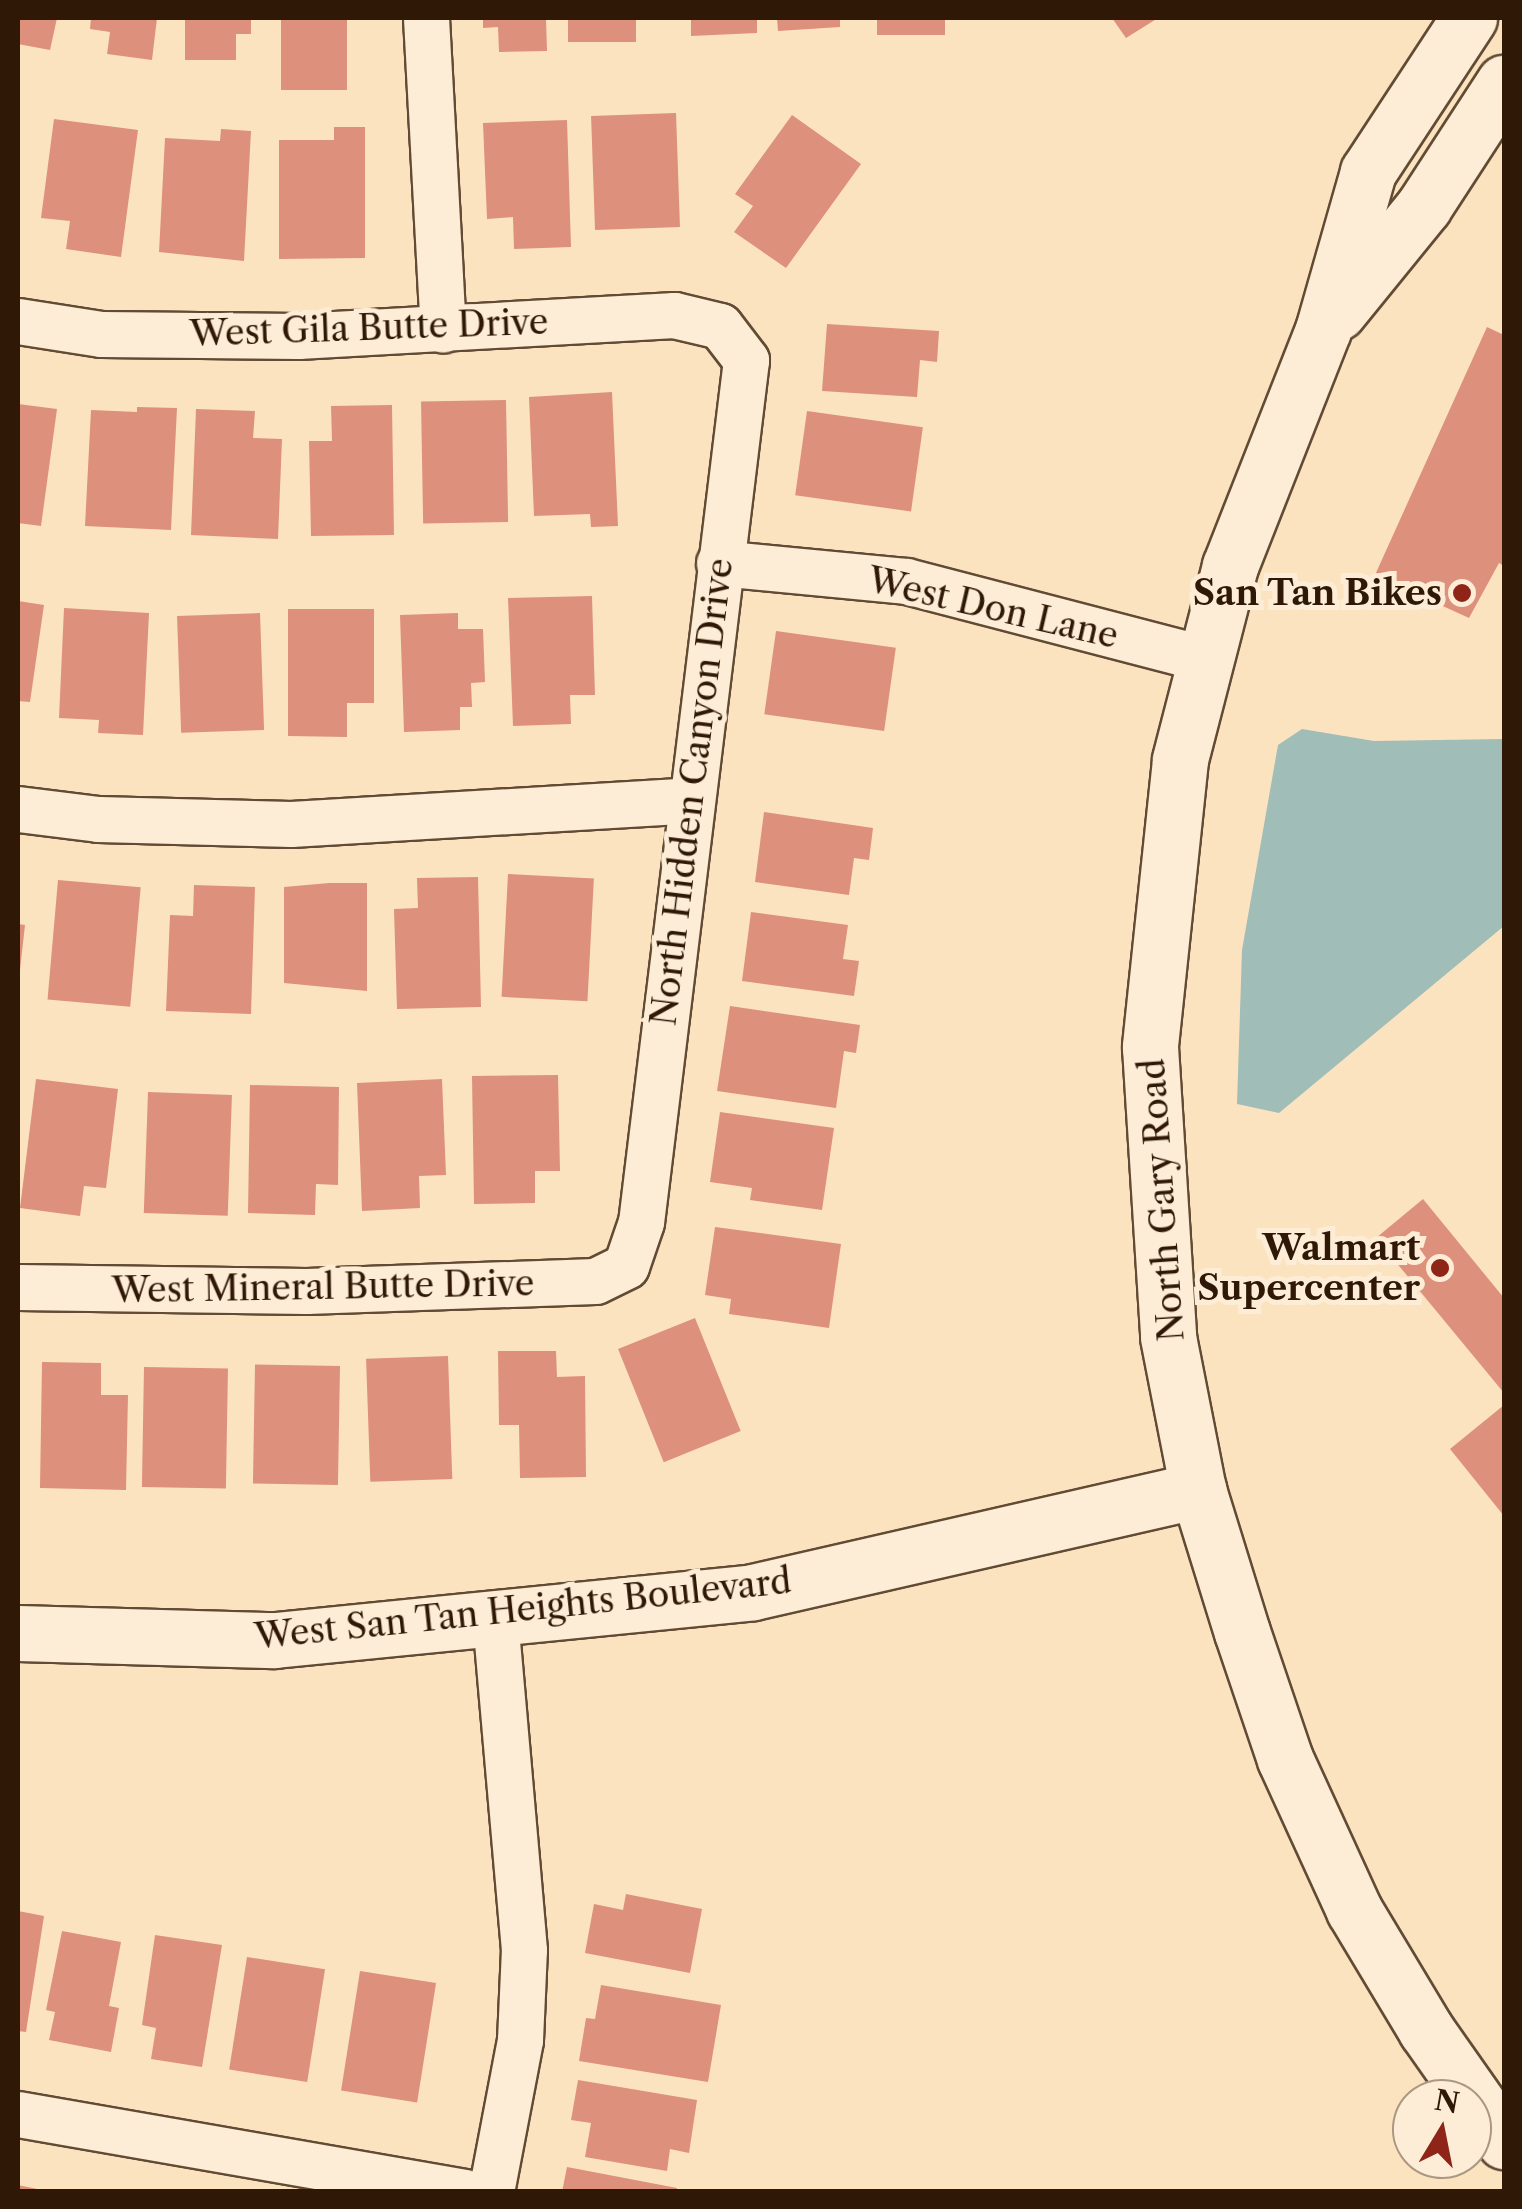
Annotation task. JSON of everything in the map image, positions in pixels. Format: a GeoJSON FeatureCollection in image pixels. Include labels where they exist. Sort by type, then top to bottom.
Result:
{"type":"FeatureCollection","features":[{"type":"Feature","properties":{"kind":"street"},"geometry":{"type":"LineString","coordinates":[[426,18],[443,330]]}},
{"type":"Feature","properties":{"kind":"street","name":"North Gary Road"},"geometry":{"type":"LineString","coordinates":[[1470,18],[1368,172],[1323,330],[1230,566],[1180,760],[1150,1047],[1168,1337],[1198,1490],[1285,1758],[1354,1910],[1426,2030],[1504,2141]]}},
{"type":"Feature","properties":{"kind":"street","name":"North Gary Road"},"geometry":{"type":"LineString","coordinates":[[1323,330],[1424,206],[1504,83]]}},
{"type":"Feature","properties":{"kind":"street","name":"West Gila Butte Drive"},"geometry":{"type":"LineString","coordinates":[[18,320],[101,334],[298,336],[674,315],[720,326]]}},
{"type":"Feature","properties":{"kind":"street","name":"North Hidden Canyon Drive"},"geometry":{"type":"LineString","coordinates":[[626,1266],[641,1222],[746,360],[720,326]]}},
{"type":"Feature","properties":{"kind":"street","name":"West Don Lane"},"geometry":{"type":"LineString","coordinates":[[719,563],[906,581],[1206,659]]}},
{"type":"Feature","properties":{"kind":"street"},"geometry":{"type":"LineString","coordinates":[[18,809],[98,819],[291,824],[691,800]]}},
{"type":"Feature","properties":{"kind":"street","name":"West Mineral Butte Drive"},"geometry":{"type":"LineString","coordinates":[[18,1287],[306,1291],[595,1281],[626,1266]]}},
{"type":"Feature","properties":{"kind":"street","name":"West San Tan Heights Boulevard"},"geometry":{"type":"LineString","coordinates":[[18,1633],[275,1640],[754,1592],[1198,1490]]}},
{"type":"Feature","properties":{"kind":"street"},"geometry":{"type":"LineString","coordinates":[[490,2192],[520,2040],[524,1950],[495,1617]]}},
{"type":"Feature","properties":{"kind":"street"},"geometry":{"type":"LineString","coordinates":[[18,2114],[466,2192]]}},
{"type":"Feature","properties":{"kind":"water"},"geometry":{"type":"Polygon","coordinates":[[[1302,729],[1374,741],[1504,739],[1504,926],[1279,1113],[1237,1104],[1242,950],[1278,745],[1302,729]]]}},
{"type":"Feature","properties":{"kind":"building"},"geometry":{"type":"Polygon","coordinates":[[[18,18],[57,18],[50,50],[18,44],[18,18]]]}},
{"type":"Feature","properties":{"kind":"building"},"geometry":{"type":"Polygon","coordinates":[[[91,18],[157,18],[152,60],[107,54],[110,32],[90,29],[91,18]]]}},
{"type":"Feature","properties":{"kind":"building"},"geometry":{"type":"Polygon","coordinates":[[[185,18],[251,18],[251,34],[236,34],[236,60],[185,60],[185,18]]]}},
{"type":"Feature","properties":{"kind":"building"},"geometry":{"type":"Polygon","coordinates":[[[281,18],[347,18],[347,90],[281,90],[281,18]]]}},
{"type":"Feature","properties":{"kind":"building"},"geometry":{"type":"Polygon","coordinates":[[[483,18],[546,18],[547,51],[499,52],[498,27],[483,28],[483,18]]]}},
{"type":"Feature","properties":{"kind":"building"},"geometry":{"type":"Polygon","coordinates":[[[568,18],[636,18],[636,42],[568,42],[568,18]]]}},
{"type":"Feature","properties":{"kind":"building"},"geometry":{"type":"Polygon","coordinates":[[[691,18],[757,18],[757,33],[691,36],[691,18]]]}},
{"type":"Feature","properties":{"kind":"building"},"geometry":{"type":"Polygon","coordinates":[[[777,18],[840,18],[840,27],[778,31],[777,18]]]}},
{"type":"Feature","properties":{"kind":"building"},"geometry":{"type":"Polygon","coordinates":[[[877,18],[945,18],[945,35],[877,35],[877,18]]]}},
{"type":"Feature","properties":{"kind":"building"},"geometry":{"type":"Polygon","coordinates":[[[1112,18],[1158,18],[1126,38],[1112,18]]]}},
{"type":"Feature","properties":{"kind":"building"},"geometry":{"type":"Polygon","coordinates":[[[676,113],[680,227],[595,230],[591,116],[676,113]]]}},
{"type":"Feature","properties":{"kind":"building"},"geometry":{"type":"Polygon","coordinates":[[[792,115],[861,164],[786,268],[734,232],[753,206],[735,194],[792,115]]]}},
{"type":"Feature","properties":{"kind":"building"},"geometry":{"type":"Polygon","coordinates":[[[54,119],[138,130],[121,257],[66,249],[70,221],[41,218],[54,119]]]}},
{"type":"Feature","properties":{"kind":"building"},"geometry":{"type":"Polygon","coordinates":[[[567,120],[571,247],[514,249],[513,217],[487,219],[483,123],[567,120]]]}},
{"type":"Feature","properties":{"kind":"building"},"geometry":{"type":"Polygon","coordinates":[[[334,127],[365,127],[365,258],[279,259],[279,140],[334,140],[334,127]]]}},
{"type":"Feature","properties":{"kind":"building"},"geometry":{"type":"Polygon","coordinates":[[[221,129],[251,131],[244,261],[159,252],[165,138],[220,141],[221,129]]]}},
{"type":"Feature","properties":{"kind":"building"},"geometry":{"type":"Polygon","coordinates":[[[827,324],[939,331],[937,362],[920,360],[917,397],[822,391],[827,324]]]}},
{"type":"Feature","properties":{"kind":"building"},"geometry":{"type":"Polygon","coordinates":[[[1487,327],[1504,335],[1504,566],[1499,563],[1469,618],[1375,575],[1487,327]]]}},
{"type":"Feature","properties":{"kind":"building"},"geometry":{"type":"Polygon","coordinates":[[[612,392],[618,526],[591,527],[590,514],[534,516],[529,397],[612,392]]]}},
{"type":"Feature","properties":{"kind":"building"},"geometry":{"type":"Polygon","coordinates":[[[506,400],[508,522],[423,523],[421,401],[506,400]]]}},
{"type":"Feature","properties":{"kind":"building"},"geometry":{"type":"Polygon","coordinates":[[[18,404],[57,409],[41,526],[18,523],[18,404]]]}},
{"type":"Feature","properties":{"kind":"building"},"geometry":{"type":"Polygon","coordinates":[[[392,405],[394,535],[311,536],[309,441],[332,441],[331,406],[392,405]]]}},
{"type":"Feature","properties":{"kind":"building"},"geometry":{"type":"Polygon","coordinates":[[[137,407],[177,408],[171,530],[85,526],[91,410],[137,412],[137,407]]]}},
{"type":"Feature","properties":{"kind":"building"},"geometry":{"type":"Polygon","coordinates":[[[196,409],[255,411],[253,438],[282,439],[278,539],[191,535],[196,409]]]}},
{"type":"Feature","properties":{"kind":"building"},"geometry":{"type":"Polygon","coordinates":[[[807,411],[923,427],[911,511],[795,495],[807,411]]]}},
{"type":"Feature","properties":{"kind":"building"},"geometry":{"type":"Polygon","coordinates":[[[592,596],[595,695],[570,695],[571,724],[513,726],[508,598],[592,596]]]}},
{"type":"Feature","properties":{"kind":"building"},"geometry":{"type":"Polygon","coordinates":[[[18,601],[44,605],[30,702],[18,701],[18,601]]]}},
{"type":"Feature","properties":{"kind":"building"},"geometry":{"type":"Polygon","coordinates":[[[64,608],[149,613],[143,735],[98,733],[99,720],[59,718],[64,608]]]}},
{"type":"Feature","properties":{"kind":"building"},"geometry":{"type":"Polygon","coordinates":[[[288,609],[374,609],[374,703],[347,703],[347,737],[288,736],[288,609]]]}},
{"type":"Feature","properties":{"kind":"building"},"geometry":{"type":"Polygon","coordinates":[[[260,613],[264,730],[181,733],[177,616],[260,613]]]}},
{"type":"Feature","properties":{"kind":"building"},"geometry":{"type":"Polygon","coordinates":[[[458,613],[458,629],[483,629],[485,682],[471,683],[472,707],[460,707],[460,730],[404,732],[400,615],[458,613]]]}},
{"type":"Feature","properties":{"kind":"building"},"geometry":{"type":"Polygon","coordinates":[[[776,631],[896,648],[884,731],[764,714],[776,631]]]}},
{"type":"Feature","properties":{"kind":"building"},"geometry":{"type":"Polygon","coordinates":[[[764,812],[873,828],[869,860],[854,858],[849,895],[755,882],[764,812]]]}},
{"type":"Feature","properties":{"kind":"building"},"geometry":{"type":"Polygon","coordinates":[[[508,874],[594,879],[587,1001],[502,997],[508,874]]]}},
{"type":"Feature","properties":{"kind":"building"},"geometry":{"type":"Polygon","coordinates":[[[478,877],[481,1007],[397,1009],[394,909],[418,908],[417,878],[478,877]]]}},
{"type":"Feature","properties":{"kind":"building"},"geometry":{"type":"Polygon","coordinates":[[[58,880],[141,887],[130,1007],[48,1000],[58,880]]]}},
{"type":"Feature","properties":{"kind":"building"},"geometry":{"type":"Polygon","coordinates":[[[367,883],[367,991],[284,983],[284,887],[367,883]]]}},
{"type":"Feature","properties":{"kind":"building"},"geometry":{"type":"Polygon","coordinates":[[[194,885],[255,887],[251,1014],[166,1011],[170,915],[193,916],[194,885]]]}},
{"type":"Feature","properties":{"kind":"building"},"geometry":{"type":"Polygon","coordinates":[[[751,912],[848,925],[843,959],[859,961],[854,996],[742,981],[751,912]]]}},
{"type":"Feature","properties":{"kind":"building"},"geometry":{"type":"Polygon","coordinates":[[[18,924],[25,925],[20,970],[18,970],[18,924]]]}},
{"type":"Feature","properties":{"kind":"building"},"geometry":{"type":"Polygon","coordinates":[[[730,1006],[860,1025],[856,1053],[844,1051],[836,1108],[717,1091],[730,1006]]]}},
{"type":"Feature","properties":{"kind":"building"},"geometry":{"type":"Polygon","coordinates":[[[558,1075],[560,1171],[535,1171],[535,1203],[474,1204],[472,1076],[558,1075]]]}},
{"type":"Feature","properties":{"kind":"building"},"geometry":{"type":"Polygon","coordinates":[[[36,1079],[118,1089],[106,1188],[84,1186],[80,1216],[20,1208],[36,1079]]]}},
{"type":"Feature","properties":{"kind":"building"},"geometry":{"type":"Polygon","coordinates":[[[442,1079],[446,1175],[419,1176],[420,1208],[362,1211],[357,1083],[442,1079]]]}},
{"type":"Feature","properties":{"kind":"building"},"geometry":{"type":"Polygon","coordinates":[[[250,1085],[339,1087],[338,1185],[316,1184],[315,1215],[248,1213],[250,1085]]]}},
{"type":"Feature","properties":{"kind":"building"},"geometry":{"type":"Polygon","coordinates":[[[148,1092],[232,1095],[228,1216],[144,1213],[148,1092]]]}},
{"type":"Feature","properties":{"kind":"building"},"geometry":{"type":"Polygon","coordinates":[[[720,1112],[834,1128],[822,1210],[750,1200],[752,1188],[710,1182],[720,1112]]]}},
{"type":"Feature","properties":{"kind":"building","name":"Walmart Supercenter"},"geometry":{"type":"Polygon","coordinates":[[[1423,1199],[1504,1298],[1504,1393],[1376,1238],[1423,1199]]]}},
{"type":"Feature","properties":{"kind":"building"},"geometry":{"type":"Polygon","coordinates":[[[715,1227],[841,1244],[829,1328],[729,1314],[731,1299],[705,1295],[715,1227]]]}},
{"type":"Feature","properties":{"kind":"building"},"geometry":{"type":"Polygon","coordinates":[[[695,1318],[741,1431],[664,1462],[618,1349],[695,1318]]]}},
{"type":"Feature","properties":{"kind":"building"},"geometry":{"type":"Polygon","coordinates":[[[498,1351],[556,1351],[557,1377],[585,1376],[586,1477],[520,1478],[519,1425],[499,1425],[498,1351]]]}},
{"type":"Feature","properties":{"kind":"building"},"geometry":{"type":"Polygon","coordinates":[[[448,1356],[452,1479],[370,1482],[366,1359],[448,1356]]]}},
{"type":"Feature","properties":{"kind":"building"},"geometry":{"type":"Polygon","coordinates":[[[42,1362],[101,1363],[101,1395],[128,1395],[126,1490],[40,1488],[42,1362]]]}},
{"type":"Feature","properties":{"kind":"building"},"geometry":{"type":"Polygon","coordinates":[[[255,1365],[340,1366],[338,1485],[253,1483],[255,1365]]]}},
{"type":"Feature","properties":{"kind":"building"},"geometry":{"type":"Polygon","coordinates":[[[144,1367],[228,1368],[226,1488],[142,1487],[144,1367]]]}},
{"type":"Feature","properties":{"kind":"building"},"geometry":{"type":"Polygon","coordinates":[[[1504,1405],[1504,1516],[1450,1449],[1504,1405]]]}},
{"type":"Feature","properties":{"kind":"building"},"geometry":{"type":"Polygon","coordinates":[[[626,1894],[702,1909],[690,1973],[585,1953],[594,1904],[623,1910],[626,1894]]]}},
{"type":"Feature","properties":{"kind":"building"},"geometry":{"type":"Polygon","coordinates":[[[18,1911],[44,1916],[26,2032],[18,2031],[18,1911]]]}},
{"type":"Feature","properties":{"kind":"building"},"geometry":{"type":"Polygon","coordinates":[[[62,1931],[121,1942],[109,2006],[119,2008],[111,2052],[49,2040],[55,2012],[46,2010],[62,1931]]]}},
{"type":"Feature","properties":{"kind":"building"},"geometry":{"type":"Polygon","coordinates":[[[155,1935],[222,1945],[202,2067],[151,2059],[156,2028],[142,2025],[155,1935]]]}},
{"type":"Feature","properties":{"kind":"building"},"geometry":{"type":"Polygon","coordinates":[[[247,1957],[325,1969],[307,2082],[229,2070],[247,1957]]]}},
{"type":"Feature","properties":{"kind":"building"},"geometry":{"type":"Polygon","coordinates":[[[360,1971],[436,1983],[417,2103],[341,2091],[360,1971]]]}},
{"type":"Feature","properties":{"kind":"building"},"geometry":{"type":"Polygon","coordinates":[[[601,1985],[721,2005],[708,2082],[579,2061],[586,2018],[595,2019],[601,1985]]]}},
{"type":"Feature","properties":{"kind":"building"},"geometry":{"type":"Polygon","coordinates":[[[578,2080],[697,2100],[689,2153],[670,2149],[667,2171],[585,2157],[591,2123],[571,2120],[578,2080]]]}},
{"type":"Feature","properties":{"kind":"building"},"geometry":{"type":"Polygon","coordinates":[[[567,2167],[677,2188],[676,2192],[562,2192],[567,2167]]]}},
{"type":"Feature","properties":{"kind":"building"},"geometry":{"type":"Polygon","coordinates":[[[18,2185],[42,2190],[42,2192],[18,2192],[18,2185]]]}},
{"type":"Feature","properties":{"kind":"place","name":"San Tan Bikes"},"geometry":{"type":"Point","coordinates":[1462,593]}},
{"type":"Feature","properties":{"kind":"place","name":"Walmart Supercenter"},"geometry":{"type":"Point","coordinates":[1440,1268]}}]}
